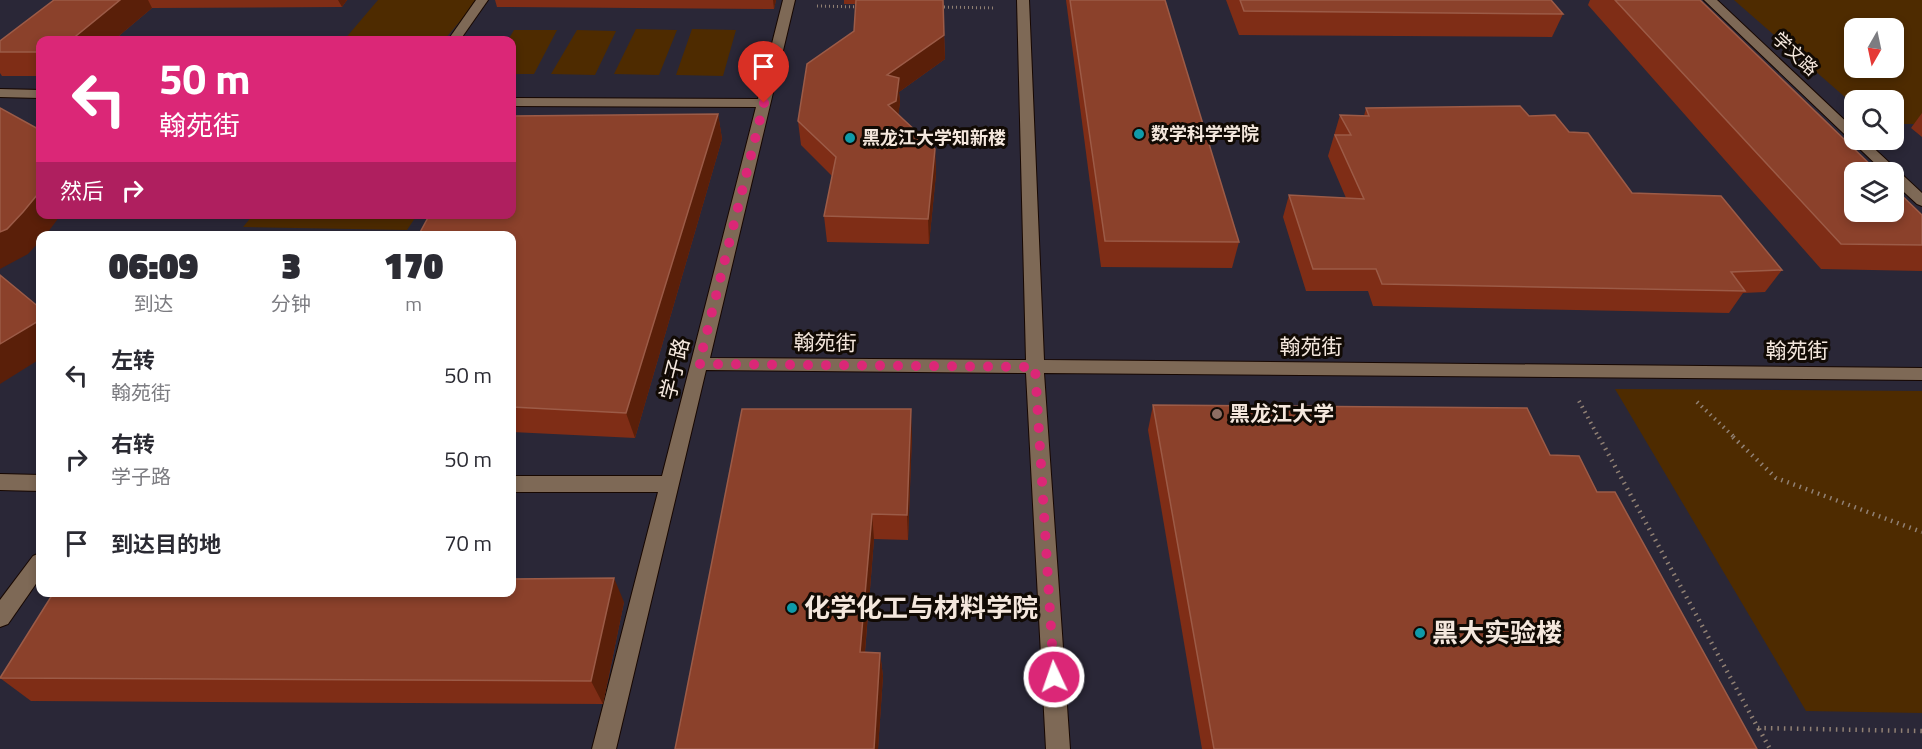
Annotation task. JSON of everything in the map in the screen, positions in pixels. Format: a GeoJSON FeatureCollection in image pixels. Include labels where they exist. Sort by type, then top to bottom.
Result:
{"type":"FeatureCollection","features":[{"type":"Feature","properties":{"kind":"street"},"geometry":{"type":"LineString","coordinates":[[457,36],[482,0]]}},
{"type":"Feature","properties":{"kind":"street","name":"学文路"},"geometry":{"type":"LineString","coordinates":[[1710,0],[1844,127]]}},
{"type":"Feature","properties":{"kind":"street","name":"学子路"},"geometry":{"type":"LineString","coordinates":[[604,749],[789,3]]}},
{"type":"Feature","properties":{"kind":"street"},"geometry":{"type":"LineString","coordinates":[[1023,4],[1035,367],[1058,749]]}},
{"type":"Feature","properties":{"kind":"street"},"geometry":{"type":"LineString","coordinates":[[0,93],[36,94]]}},
{"type":"Feature","properties":{"kind":"street"},"geometry":{"type":"LineString","coordinates":[[516,102],[764,103]]}},
{"type":"Feature","properties":{"kind":"street","name":"学文路"},"geometry":{"type":"LineString","coordinates":[[1868,150],[1881,162]]}},
{"type":"Feature","properties":{"kind":"street","name":"学文路"},"geometry":{"type":"LineString","coordinates":[[1904,184],[1922,201]]}},
{"type":"Feature","properties":{"kind":"street","name":"翰苑街"},"geometry":{"type":"LineString","coordinates":[[699,364],[1922,374]]}},
{"type":"Feature","properties":{"kind":"street"},"geometry":{"type":"LineString","coordinates":[[0,482],[36,483]]}},
{"type":"Feature","properties":{"kind":"street"},"geometry":{"type":"LineString","coordinates":[[516,484],[670,484]]}},
{"type":"Feature","properties":{"kind":"street"},"geometry":{"type":"LineString","coordinates":[[0,617],[36,568]]}},
{"type":"Feature","properties":{"kind":"path"},"geometry":{"type":"LineString","coordinates":[[789,3],[870,7]]}},
{"type":"Feature","properties":{"kind":"path"},"geometry":{"type":"LineString","coordinates":[[929,7],[1023,4]]}},
{"type":"Feature","properties":{"kind":"path"},"geometry":{"type":"LineString","coordinates":[[1563,372],[1770,749]]}},
{"type":"Feature","properties":{"kind":"path"},"geometry":{"type":"LineString","coordinates":[[1667,372],[1776,478],[1922,532]]}},
{"type":"Feature","properties":{"kind":"path"},"geometry":{"type":"LineString","coordinates":[[1758,728],[1922,731]]}},
{"type":"Feature","properties":{"kind":"shaded area","name":"黑龙江大学"},"geometry":{"type":"Polygon","coordinates":[[[0,0],[1922,0],[1922,749],[0,749],[0,0]]]}},
{"type":"Feature","properties":{"kind":"shaded area"},"geometry":{"type":"Polygon","coordinates":[[[378,0],[478,0],[447,36],[347,36],[378,0]]]}},
{"type":"Feature","properties":{"kind":"shaded area"},"geometry":{"type":"Polygon","coordinates":[[[1734,0],[1922,0],[1922,124],[1904,124],[1904,90],[1844,90],[1844,96],[1734,0]]]}},
{"type":"Feature","properties":{"kind":"shaded area"},"geometry":{"type":"Polygon","coordinates":[[[636,29],[677,30],[659,75],[614,74],[636,29]]]}},
{"type":"Feature","properties":{"kind":"shaded area"},"geometry":{"type":"Polygon","coordinates":[[[692,29],[736,30],[723,76],[676,75],[692,29]]]}},
{"type":"Feature","properties":{"kind":"shaded area"},"geometry":{"type":"Polygon","coordinates":[[[514,30],[557,30],[534,74],[516,74],[516,36],[510,36],[514,30]]]}},
{"type":"Feature","properties":{"kind":"shaded area"},"geometry":{"type":"Polygon","coordinates":[[[577,30],[616,31],[595,75],[551,74],[577,30]]]}},
{"type":"Feature","properties":{"kind":"shaded area"},"geometry":{"type":"Polygon","coordinates":[[[250,219],[414,219],[407,230],[243,227],[250,219]]]}},
{"type":"Feature","properties":{"kind":"shaded area"},"geometry":{"type":"Polygon","coordinates":[[[1615,389],[1922,391],[1922,713],[1806,711],[1615,389]]]}},
{"type":"Feature","properties":{"kind":"building"},"geometry":{"type":"Polygon","coordinates":[[[54,0],[120,0],[76,36],[36,36],[36,52],[0,52],[0,41],[54,0]]]}},
{"type":"Feature","properties":{"kind":"building","name":"黑龙江大学知新楼"},"geometry":{"type":"Polygon","coordinates":[[[856,0],[943,0],[944,35],[887,75],[899,78],[896,101],[888,105],[935,149],[928,219],[824,216],[836,157],[798,121],[807,64],[854,31],[856,0]]]}},
{"type":"Feature","properties":{"kind":"building","name":"数学科学学院"},"geometry":{"type":"Polygon","coordinates":[[[1070,0],[1165,0],[1239,242],[1105,241],[1070,0]]]}},
{"type":"Feature","properties":{"kind":"building"},"geometry":{"type":"Polygon","coordinates":[[[1240,0],[1551,0],[1563,14],[1244,11],[1240,0]]]}},
{"type":"Feature","properties":{"kind":"building"},"geometry":{"type":"Polygon","coordinates":[[[1615,0],[1700,0],[1844,139],[1844,150],[1855,150],[1868,162],[1844,162],[1844,222],[1904,222],[1904,198],[1922,215],[1922,245],[1841,244],[1615,0]]]}},
{"type":"Feature","properties":{"kind":"building"},"geometry":{"type":"Polygon","coordinates":[[[1520,106],[1529,116],[1555,115],[1569,132],[1588,133],[1632,193],[1721,196],[1782,270],[1731,272],[1745,291],[1382,284],[1376,269],[1313,269],[1289,195],[1364,199],[1335,135],[1351,135],[1340,115],[1369,116],[1366,108],[1520,106]]]}},
{"type":"Feature","properties":{"kind":"building"},"geometry":{"type":"Polygon","coordinates":[[[0,108],[36,128],[36,196],[7,229],[0,232],[0,108]]]}},
{"type":"Feature","properties":{"kind":"building"},"geometry":{"type":"Polygon","coordinates":[[[718,114],[626,413],[516,407],[516,231],[421,231],[427,219],[516,219],[516,116],[718,114]]]}},
{"type":"Feature","properties":{"kind":"building"},"geometry":{"type":"Polygon","coordinates":[[[0,275],[36,305],[36,322],[0,344],[0,275]]]}},
{"type":"Feature","properties":{"kind":"building","name":"黑大实验楼"},"geometry":{"type":"Polygon","coordinates":[[[1153,405],[1527,408],[1550,455],[1579,456],[1597,492],[1615,492],[1757,749],[1214,749],[1153,405]]]}},
{"type":"Feature","properties":{"kind":"building","name":"化学化工与材料学院"},"geometry":{"type":"Polygon","coordinates":[[[742,409],[911,409],[907,515],[872,514],[860,652],[880,653],[874,749],[675,749],[742,409]]]}},
{"type":"Feature","properties":{"kind":"building"},"geometry":{"type":"Polygon","coordinates":[[[614,578],[591,681],[0,678],[51,597],[516,597],[516,579],[614,578]]]}},
{"type":"Feature","properties":{"kind":"place","name":"数学科学学院"},"geometry":{"type":"Point","coordinates":[1139,134]}},
{"type":"Feature","properties":{"kind":"place","name":"黑龙江大学知新楼"},"geometry":{"type":"Point","coordinates":[850,138]}},
{"type":"Feature","properties":{"kind":"place","name":"黑龙江大学"},"geometry":{"type":"Point","coordinates":[1217,414]}},
{"type":"Feature","properties":{"kind":"place","name":"化学化工与材料学院"},"geometry":{"type":"Point","coordinates":[792,608]}},
{"type":"Feature","properties":{"kind":"place","name":"黑大实验楼"},"geometry":{"type":"Point","coordinates":[1420,633]}},
{"type":"Feature","properties":{"kind":"route"},"geometry":{"type":"LineString","coordinates":[[764,103],[699,364],[1035,367],[1054,677]]}}]}
